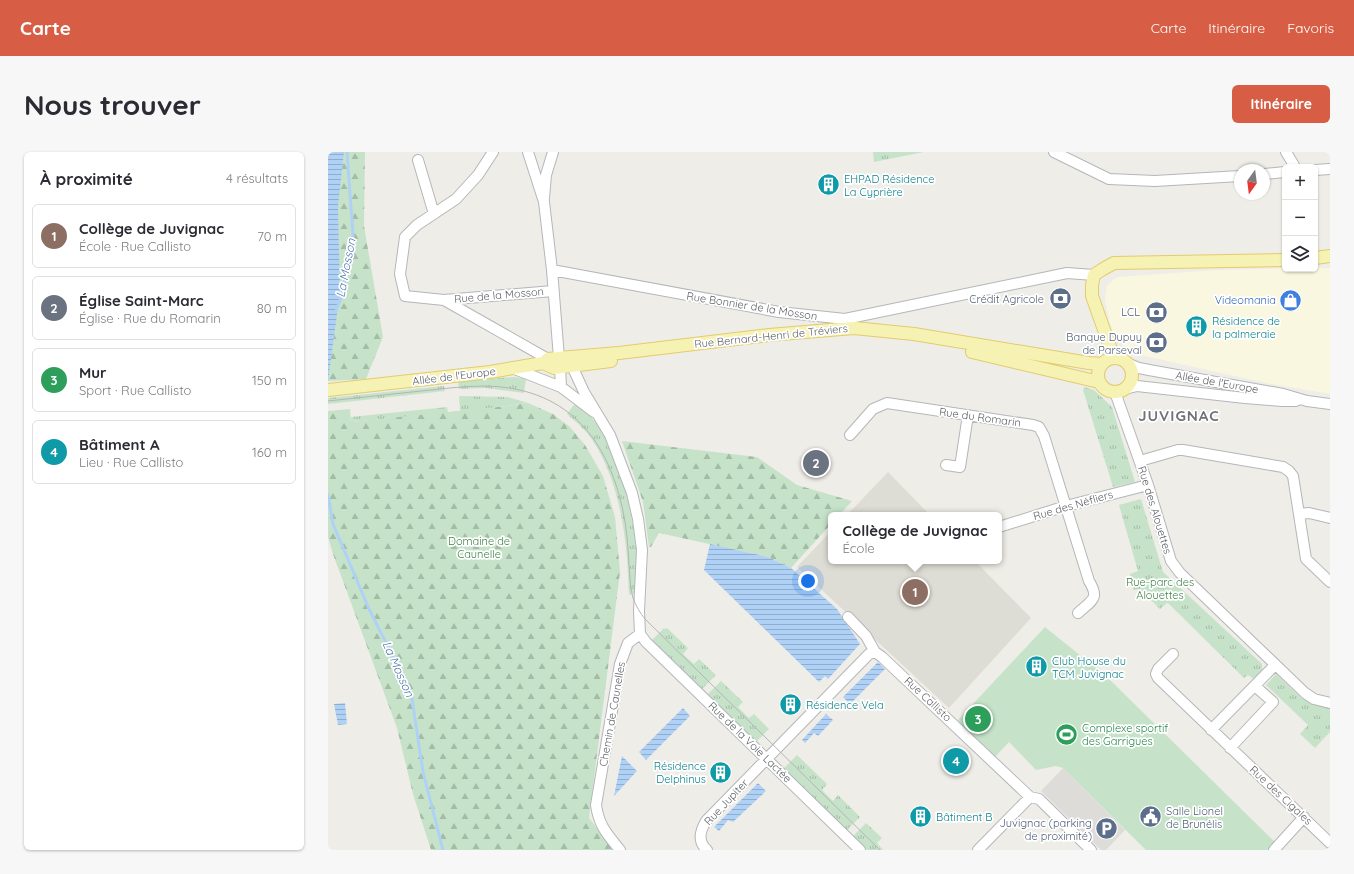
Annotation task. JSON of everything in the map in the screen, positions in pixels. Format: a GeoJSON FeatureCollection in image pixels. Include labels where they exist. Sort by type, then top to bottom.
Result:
{"type":"FeatureCollection","features":[{"type":"Feature","properties":{"kind":"main road"},"geometry":{"type":"LineString","coordinates":[[1318,258],[1330,256]]}},
{"type":"Feature","properties":{"kind":"main road"},"geometry":{"type":"LineString","coordinates":[[1114,358],[1092,296],[1094,275],[1103,269],[1114,263],[1282,260]]}},
{"type":"Feature","properties":{"kind":"main road","name":"Rue Bernard-Henri de Tréviers"},"geometry":{"type":"LineString","coordinates":[[556,363],[618,353],[798,332],[854,328],[914,334],[1088,363],[1102,364]]}},
{"type":"Feature","properties":{"kind":"main road","name":"Rue Bernard-Henri de Tréviers"},"geometry":{"type":"LineString","coordinates":[[556,363],[858,335],[882,336],[962,349],[1099,382]]}},
{"type":"Feature","properties":{"kind":"main road"},"geometry":{"type":"LineString","coordinates":[[1107,359],[1121,359],[1127,363],[1131,367],[1132,373],[1130,384],[1120,390],[1106,389],[1099,382],[1098,372],[1102,364],[1107,359]]}},
{"type":"Feature","properties":{"kind":"main road","name":"Allée de l'Europe"},"geometry":{"type":"LineString","coordinates":[[328,390],[556,363]]}},
{"type":"Feature","properties":{"kind":"street"},"geometry":{"type":"LineString","coordinates":[[493,152],[478,176],[456,199],[417,225],[405,236],[400,274],[405,296],[444,300],[556,363],[584,392],[600,417],[614,444],[632,493],[638,519],[642,550],[641,601],[639,611],[640,634]]}},
{"type":"Feature","properties":{"kind":"street"},"geometry":{"type":"LineString","coordinates":[[528,152],[544,202]]}},
{"type":"Feature","properties":{"kind":"street"},"geometry":{"type":"LineString","coordinates":[[553,152],[546,175],[544,202],[552,270],[556,363],[561,387]]}},
{"type":"Feature","properties":{"kind":"street"},"geometry":{"type":"LineString","coordinates":[[1054,152],[1109,179],[1162,181],[1234,176]]}},
{"type":"Feature","properties":{"kind":"street"},"geometry":{"type":"LineString","coordinates":[[1286,152],[1293,164]]}},
{"type":"Feature","properties":{"kind":"street"},"geometry":{"type":"LineString","coordinates":[[418,160],[434,214]]}},
{"type":"Feature","properties":{"kind":"street"},"geometry":{"type":"LineString","coordinates":[[1318,170],[1330,169]]}},
{"type":"Feature","properties":{"kind":"street"},"geometry":{"type":"LineString","coordinates":[[1270,173],[1282,172]]}},
{"type":"Feature","properties":{"kind":"street","name":"Rue Bonnier de la Mosson"},"geometry":{"type":"LineString","coordinates":[[552,270],[779,312],[845,319],[1067,273],[1094,275]]}},
{"type":"Feature","properties":{"kind":"street","name":"Rue de la Mosson"},"geometry":{"type":"LineString","coordinates":[[444,300],[553,291]]}},
{"type":"Feature","properties":{"kind":"street","name":"Allée de l'Europe"},"geometry":{"type":"LineString","coordinates":[[1127,363],[1139,368],[1283,394],[1307,401]]}},
{"type":"Feature","properties":{"kind":"street"},"geometry":{"type":"LineString","coordinates":[[512,368],[561,387],[600,417]]}},
{"type":"Feature","properties":{"kind":"street","name":"Allée de l'Europe"},"geometry":{"type":"LineString","coordinates":[[1120,390],[1137,386],[1282,401],[1307,401],[1330,404]]}},
{"type":"Feature","properties":{"kind":"street","name":"Rue des Alouettes"},"geometry":{"type":"LineString","coordinates":[[1120,390],[1171,561],[1180,573],[1309,696],[1330,703]]}},
{"type":"Feature","properties":{"kind":"street","name":"Rue du Romarin"},"geometry":{"type":"LineString","coordinates":[[850,435],[873,409],[887,403],[1033,424],[1039,427],[1044,436],[1066,506]]}},
{"type":"Feature","properties":{"kind":"street"},"geometry":{"type":"LineString","coordinates":[[946,465],[960,467],[968,415]]}},
{"type":"Feature","properties":{"kind":"street"},"geometry":{"type":"LineString","coordinates":[[1140,461],[1178,450],[1183,450],[1283,467],[1293,476],[1306,559],[1330,582]]}},
{"type":"Feature","properties":{"kind":"street","name":"Rue des Néfliers"},"geometry":{"type":"LineString","coordinates":[[1002,526],[1066,506],[1148,485]]}},
{"type":"Feature","properties":{"kind":"street"},"geometry":{"type":"LineString","coordinates":[[1066,506],[1089,581],[1095,594],[1094,598],[1078,613]]}},
{"type":"Feature","properties":{"kind":"street"},"geometry":{"type":"LineString","coordinates":[[1300,514],[1309,513],[1330,518]]}},
{"type":"Feature","properties":{"kind":"street"},"geometry":{"type":"LineString","coordinates":[[767,758],[869,654],[874,652],[866,636],[848,617]]}},
{"type":"Feature","properties":{"kind":"street","name":"Rue de la Voie Lactée"},"geometry":{"type":"LineString","coordinates":[[640,634],[860,850]]}},
{"type":"Feature","properties":{"kind":"street","name":"Chemin de Caunelles"},"geometry":{"type":"LineString","coordinates":[[620,850],[602,827],[597,816],[596,805],[620,664],[628,644],[640,634]]}},
{"type":"Feature","properties":{"kind":"street","name":"Rue Callisto"},"geometry":{"type":"LineString","coordinates":[[874,652],[882,657],[1030,796],[1039,799],[1091,850]]}},
{"type":"Feature","properties":{"kind":"street","name":"Rue des Cigales"},"geometry":{"type":"LineString","coordinates":[[1173,654],[1158,669],[1156,674],[1158,678],[1330,843]]}},
{"type":"Feature","properties":{"kind":"street"},"geometry":{"type":"LineString","coordinates":[[1212,730],[1275,665]]}},
{"type":"Feature","properties":{"kind":"street"},"geometry":{"type":"LineString","coordinates":[[1230,748],[1273,702],[1255,686]]}},
{"type":"Feature","properties":{"kind":"street","name":"Rue Jupiter"},"geometry":{"type":"LineString","coordinates":[[706,850],[703,847],[700,838],[701,829],[706,821],[767,758]]}},
{"type":"Feature","properties":{"kind":"street"},"geometry":{"type":"LineString","coordinates":[[978,850],[1030,796]]}},
{"type":"Feature","properties":{"kind":"street"},"geometry":{"type":"LineString","coordinates":[[1274,850],[1304,817]]}},
{"type":"Feature","properties":{"kind":"shaded area"},"geometry":{"type":"Polygon","coordinates":[[[1318,268],[1330,268],[1330,394],[1266,383],[1136,354],[1128,349],[1115,335],[1110,324],[1105,300],[1107,286],[1118,277],[1217,270],[1282,269],[1282,272],[1318,272],[1318,268]]]}},
{"type":"Feature","properties":{"kind":"shaded area"},"geometry":{"type":"Polygon","coordinates":[[[888,472],[927,512],[850,512],[888,472]]]}},
{"type":"Feature","properties":{"kind":"shaded area"},"geometry":{"type":"Polygon","coordinates":[[[828,534],[828,564],[978,564],[1031,618],[949,708],[797,567],[828,534]]]}},
{"type":"Feature","properties":{"kind":"shaded area"},"geometry":{"type":"Polygon","coordinates":[[[1063,768],[1125,830],[1106,850],[1101,850],[1041,791],[1063,768]]]}},
{"type":"Feature","properties":{"kind":"green space"},"geometry":{"type":"Polygon","coordinates":[[[328,152],[365,152],[364,226],[383,337],[366,379],[328,381],[328,152]]]}},
{"type":"Feature","properties":{"kind":"green space"},"geometry":{"type":"Polygon","coordinates":[[[873,152],[924,152],[874,162],[873,152]]]}},
{"type":"Feature","properties":{"kind":"green space"},"geometry":{"type":"Polygon","coordinates":[[[515,377],[526,379],[524,393],[486,388],[459,389],[458,381],[515,377]]]}},
{"type":"Feature","properties":{"kind":"green space"},"geometry":{"type":"Polygon","coordinates":[[[444,386],[445,391],[328,404],[328,398],[444,386]]]}},
{"type":"Feature","properties":{"kind":"green space"},"geometry":{"type":"Polygon","coordinates":[[[1084,387],[1094,390],[1112,407],[1135,482],[1113,487],[1083,390],[1084,387]]]}},
{"type":"Feature","properties":{"kind":"green space"},"geometry":{"type":"Polygon","coordinates":[[[459,396],[508,397],[528,403],[461,412],[351,422],[351,417],[447,407],[448,412],[460,411],[459,396]]]}},
{"type":"Feature","properties":{"kind":"green space"},"geometry":{"type":"Polygon","coordinates":[[[576,402],[593,419],[606,438],[624,485],[632,518],[636,548],[635,593],[629,595],[624,534],[616,492],[606,466],[593,441],[567,414],[576,402]]]}},
{"type":"Feature","properties":{"kind":"green space","name":"Domaine de Caunelle"},"geometry":{"type":"Polygon","coordinates":[[[528,403],[553,414],[570,427],[585,445],[603,476],[615,517],[620,572],[589,818],[614,850],[431,850],[413,794],[397,728],[328,537],[328,411],[350,409],[351,422],[528,403]]]}},
{"type":"Feature","properties":{"kind":"green space"},"geometry":{"type":"Polygon","coordinates":[[[622,441],[757,457],[797,485],[852,501],[842,512],[828,512],[828,527],[791,568],[768,557],[659,533],[651,547],[649,547],[643,502],[622,441]]]}},
{"type":"Feature","properties":{"kind":"green space","name":"Rue-parc des Alouettes"},"geometry":{"type":"Polygon","coordinates":[[[1141,499],[1163,572],[1262,664],[1262,671],[1254,679],[1248,675],[1244,678],[1169,604],[1167,603],[1160,609],[1140,589],[1133,590],[1130,574],[1138,571],[1119,505],[1141,499]]]}},
{"type":"Feature","properties":{"kind":"green space","name":"Complexe sportif des Garrigues"},"geometry":{"type":"Polygon","coordinates":[[[1045,627],[1107,677],[1283,850],[1146,850],[1063,768],[1056,766],[1036,770],[1009,742],[995,757],[963,727],[958,720],[1045,627]]]}},
{"type":"Feature","properties":{"kind":"green space"},"geometry":{"type":"Polygon","coordinates":[[[664,628],[667,628],[688,648],[683,654],[694,664],[699,659],[716,675],[702,689],[651,641],[664,628]]]}},
{"type":"Feature","properties":{"kind":"green space"},"geometry":{"type":"Polygon","coordinates":[[[1276,674],[1301,698],[1330,707],[1330,732],[1315,748],[1300,734],[1308,725],[1266,685],[1276,674]]]}},
{"type":"Feature","properties":{"kind":"green space"},"geometry":{"type":"Polygon","coordinates":[[[721,681],[743,702],[738,707],[749,718],[754,714],[769,729],[756,742],[708,694],[721,681]]]}},
{"type":"Feature","properties":{"kind":"green space"},"geometry":{"type":"Polygon","coordinates":[[[797,755],[827,784],[822,790],[833,801],[838,795],[860,817],[846,831],[783,769],[797,755]]]}},
{"type":"Feature","properties":{"kind":"green space"},"geometry":{"type":"Polygon","coordinates":[[[866,823],[882,838],[877,843],[883,850],[867,850],[853,836],[866,823]]]}},
{"type":"Feature","properties":{"kind":"water"},"geometry":{"type":"Polygon","coordinates":[[[328,152],[344,152],[338,206],[340,292],[328,381],[328,152]]]}},
{"type":"Feature","properties":{"kind":"water"},"geometry":{"type":"Polygon","coordinates":[[[710,544],[768,557],[791,568],[837,609],[860,644],[828,679],[825,676],[819,682],[704,570],[710,544]]]}},
{"type":"Feature","properties":{"kind":"water"},"geometry":{"type":"Polygon","coordinates":[[[878,662],[885,669],[850,704],[843,697],[878,662]]]}},
{"type":"Feature","properties":{"kind":"water"},"geometry":{"type":"Polygon","coordinates":[[[345,703],[347,724],[338,725],[334,704],[345,703]]]}},
{"type":"Feature","properties":{"kind":"water"},"geometry":{"type":"Polygon","coordinates":[[[683,708],[690,716],[646,760],[639,752],[683,708]]]}},
{"type":"Feature","properties":{"kind":"water"},"geometry":{"type":"Polygon","coordinates":[[[826,714],[833,720],[818,736],[814,733],[805,743],[802,740],[826,714]]]}},
{"type":"Feature","properties":{"kind":"water"},"geometry":{"type":"Polygon","coordinates":[[[622,756],[637,771],[614,796],[622,756]]]}},
{"type":"Feature","properties":{"kind":"water"},"geometry":{"type":"Polygon","coordinates":[[[758,783],[766,791],[733,822],[728,820],[719,831],[714,827],[758,783]]]}},
{"type":"Feature","properties":{"kind":"waterway","name":"La Mosson"},"geometry":{"type":"LineString","coordinates":[[336,311],[342,295],[353,235],[347,152]]}},
{"type":"Feature","properties":{"kind":"waterway","name":"La Mosson"},"geometry":{"type":"LineString","coordinates":[[328,495],[333,524],[369,609],[411,692],[423,772],[443,850]]}},
{"type":"Feature","properties":{"kind":"tram line"},"geometry":{"type":"LineString","coordinates":[[328,401],[468,386],[484,386],[513,389],[538,395],[559,406],[578,421],[593,439],[606,460],[616,484],[625,524],[632,594],[635,604],[641,614],[880,850]]}},
{"type":"Feature","properties":{"kind":"place","name":"EHPAD Résidence La Cyprière"},"geometry":{"type":"Point","coordinates":[829,185]}},
{"type":"Feature","properties":{"kind":"place","name":"Crédit Agricole"},"geometry":{"type":"Point","coordinates":[1060,299]}},
{"type":"Feature","properties":{"kind":"place","name":"Videomania"},"geometry":{"type":"Point","coordinates":[1291,300]}},
{"type":"Feature","properties":{"kind":"place","name":"LCL"},"geometry":{"type":"Point","coordinates":[1156,312]}},
{"type":"Feature","properties":{"kind":"place","name":"Résidence de la palmeraie"},"geometry":{"type":"Point","coordinates":[1196,327]}},
{"type":"Feature","properties":{"kind":"place","name":"Banque Dupuy de Parseval"},"geometry":{"type":"Point","coordinates":[1157,343]}},
{"type":"Feature","properties":{"kind":"place","name":"Église Saint-Marc"},"geometry":{"type":"Point","coordinates":[816,463]}},
{"type":"Feature","properties":{"kind":"place","name":"Collège de Juvignac"},"geometry":{"type":"Point","coordinates":[915,592]}},
{"type":"Feature","properties":{"kind":"place","name":"Club House du TCM Juvignac"},"geometry":{"type":"Point","coordinates":[1036,667]}},
{"type":"Feature","properties":{"kind":"place","name":"Résidence Vela"},"geometry":{"type":"Point","coordinates":[790,705]}},
{"type":"Feature","properties":{"kind":"place","name":"Mur"},"geometry":{"type":"Point","coordinates":[978,719]}},
{"type":"Feature","properties":{"kind":"place","name":"Complexe sportif des Garrigues"},"geometry":{"type":"Point","coordinates":[1067,734]}},
{"type":"Feature","properties":{"kind":"place","name":"Bâtiment A"},"geometry":{"type":"Point","coordinates":[956,761]}},
{"type":"Feature","properties":{"kind":"place","name":"Résidence Delphinus"},"geometry":{"type":"Point","coordinates":[721,772]}},
{"type":"Feature","properties":{"kind":"place","name":"Bâtiment B"},"geometry":{"type":"Point","coordinates":[921,817]}},
{"type":"Feature","properties":{"kind":"place","name":"Salle Lionel de Brunélis"},"geometry":{"type":"Point","coordinates":[1151,817]}},
{"type":"Feature","properties":{"kind":"place","name":"Juvignac (parking de proximité)"},"geometry":{"type":"Point","coordinates":[1107,829]}},
{"type":"Feature","properties":{"kind":"district","name":"JUVIGNAC"},"geometry":{"type":"Point","coordinates":[1179,416]}}]}
